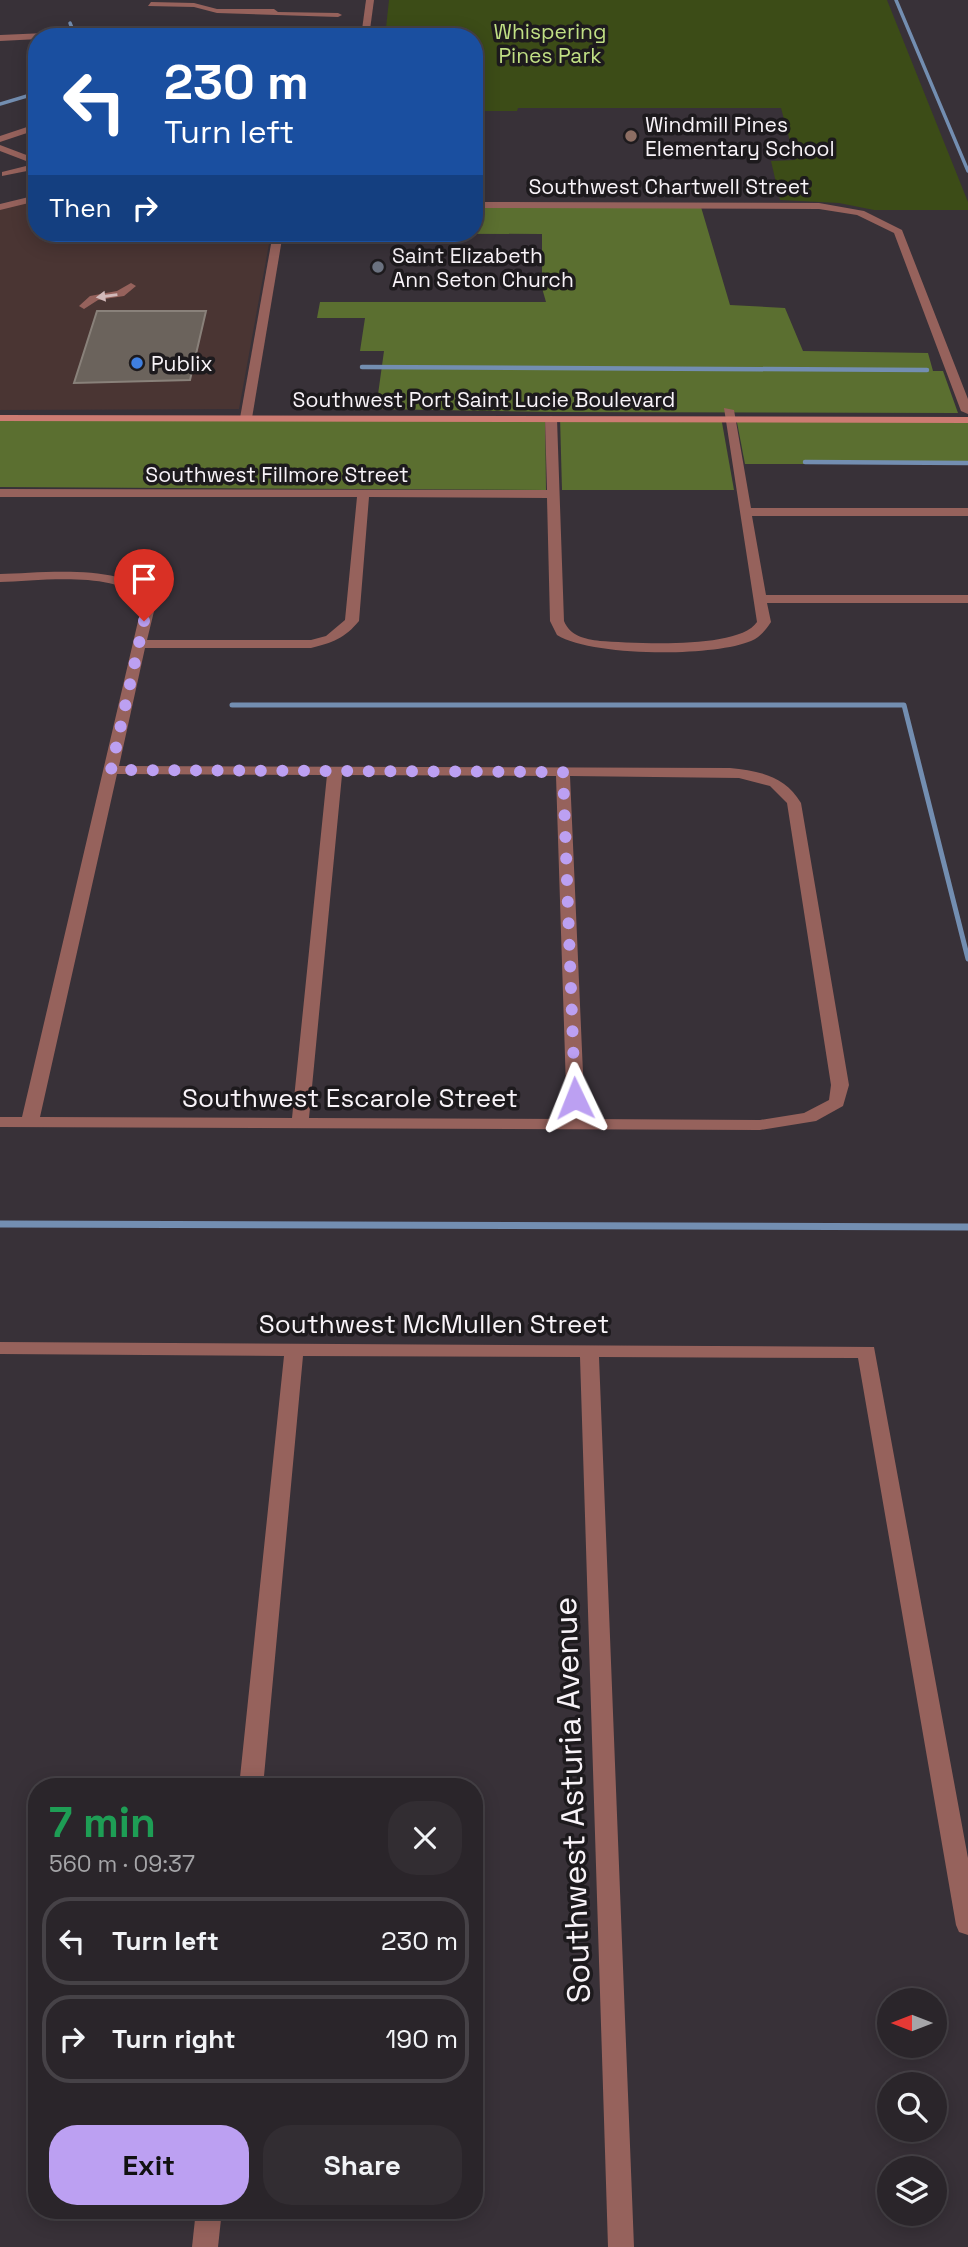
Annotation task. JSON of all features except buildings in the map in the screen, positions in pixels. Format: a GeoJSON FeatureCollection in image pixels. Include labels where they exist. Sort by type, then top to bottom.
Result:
{"type":"FeatureCollection","features":[{"type":"Feature","properties":{"kind":"main road","name":"Southwest Port Saint Lucie Boulevard"},"geometry":{"type":"LineString","coordinates":[[0,408],[551,419],[729,415]]}},
{"type":"Feature","properties":{"kind":"main road","name":"Southwest Port Saint Lucie Boulevard"},"geometry":{"type":"LineString","coordinates":[[0,418],[246,413],[968,414]]}},
{"type":"Feature","properties":{"kind":"street"},"geometry":{"type":"LineString","coordinates":[[366,28],[370,0]]}},
{"type":"Feature","properties":{"kind":"street"},"geometry":{"type":"LineString","coordinates":[[273,28],[275,4],[281,1]]}},
{"type":"Feature","properties":{"kind":"street"},"geometry":{"type":"LineString","coordinates":[[151,5],[194,5],[217,11],[338,15]]}},
{"type":"Feature","properties":{"kind":"street"},"geometry":{"type":"LineString","coordinates":[[0,38],[28,36]]}},
{"type":"Feature","properties":{"kind":"street"},"geometry":{"type":"LineString","coordinates":[[0,139],[27,130]]}},
{"type":"Feature","properties":{"kind":"street"},"geometry":{"type":"LineString","coordinates":[[0,148],[28,160]]}},
{"type":"Feature","properties":{"kind":"street"},"geometry":{"type":"LineString","coordinates":[[5,174],[28,167]]}},
{"type":"Feature","properties":{"kind":"street"},"geometry":{"type":"LineString","coordinates":[[0,207],[28,200]]}},
{"type":"Feature","properties":{"kind":"street","name":"Southwest Chartwell Street"},"geometry":{"type":"LineString","coordinates":[[483,205],[819,206],[862,213],[883,220],[898,232],[968,414]]}},
{"type":"Feature","properties":{"kind":"street"},"geometry":{"type":"LineString","coordinates":[[246,413],[276,242]]}},
{"type":"Feature","properties":{"kind":"street"},"geometry":{"type":"LineString","coordinates":[[84,306],[93,298],[123,293],[131,286]]}},
{"type":"Feature","properties":{"kind":"street"},"geometry":{"type":"LineString","coordinates":[[551,419],[557,621],[562,632],[572,638],[610,646],[711,645],[735,642],[759,631],[764,622],[729,415]]}},
{"type":"Feature","properties":{"kind":"street","name":"Southwest Fillmore Street"},"geometry":{"type":"LineString","coordinates":[[0,493],[554,494]]}},
{"type":"Feature","properties":{"kind":"street"},"geometry":{"type":"LineString","coordinates":[[139,644],[290,645],[331,639],[343,631],[352,621],[363,494]]}},
{"type":"Feature","properties":{"kind":"street"},"geometry":{"type":"LineString","coordinates":[[746,512],[968,512]]}},
{"type":"Feature","properties":{"kind":"street"},"geometry":{"type":"LineString","coordinates":[[0,578],[95,578],[137,585],[146,591],[149,599],[30,1122]]}},
{"type":"Feature","properties":{"kind":"street"},"geometry":{"type":"LineString","coordinates":[[761,599],[968,600]]}},
{"type":"Feature","properties":{"kind":"street"},"geometry":{"type":"LineString","coordinates":[[111,770],[563,772],[576,1125]]}},
{"type":"Feature","properties":{"kind":"street"},"geometry":{"type":"LineString","coordinates":[[300,1124],[335,771]]}},
{"type":"Feature","properties":{"kind":"street","name":"Southwest Escarole Street"},"geometry":{"type":"LineString","coordinates":[[0,1122],[760,1125],[799,1121],[824,1112],[837,1101],[840,1085],[794,803],[788,790],[774,782],[730,772],[563,772]]}},
{"type":"Feature","properties":{"kind":"street","name":"Southwest McMullen Street"},"geometry":{"type":"LineString","coordinates":[[0,1348],[867,1352],[968,1925]]}},
{"type":"Feature","properties":{"kind":"street"},"geometry":{"type":"LineString","coordinates":[[252,1778],[294,1349]]}},
{"type":"Feature","properties":{"kind":"street","name":"Southwest Asturia Avenue"},"geometry":{"type":"LineString","coordinates":[[589,1350],[621,2247]]}},
{"type":"Feature","properties":{"kind":"street"},"geometry":{"type":"LineString","coordinates":[[205,2247],[208,2219]]}},
{"type":"Feature","properties":{"kind":"shaded area"},"geometry":{"type":"Polygon","coordinates":[[[28,202],[28,242],[269,242],[239,409],[0,410],[0,209],[28,202]]]}},
{"type":"Feature","properties":{"kind":"green space","name":"Whispering Pines Park"},"geometry":{"type":"Polygon","coordinates":[[[389,0],[887,0],[968,202],[968,210],[874,210],[839,203],[780,200],[771,161],[795,160],[781,108],[518,108],[517,111],[483,111],[483,28],[386,28],[389,0]]]}},
{"type":"Feature","properties":{"kind":"green space"},"geometry":{"type":"Polygon","coordinates":[[[483,207],[701,207],[730,305],[785,308],[803,351],[928,353],[933,371],[943,371],[958,413],[376,409],[384,351],[360,351],[365,318],[317,318],[320,302],[546,302],[542,288],[542,234],[483,234],[483,207]]]}},
{"type":"Feature","properties":{"kind":"green space"},"geometry":{"type":"Polygon","coordinates":[[[0,416],[545,417],[546,490],[0,487],[0,416]]]}},
{"type":"Feature","properties":{"kind":"green space"},"geometry":{"type":"Polygon","coordinates":[[[560,417],[721,417],[734,490],[562,490],[560,417]]]}},
{"type":"Feature","properties":{"kind":"green space"},"geometry":{"type":"Polygon","coordinates":[[[736,417],[968,418],[968,464],[745,464],[736,417]]]}},
{"type":"Feature","properties":{"kind":"waterway"},"geometry":{"type":"LineString","coordinates":[[896,0],[968,171]]}},
{"type":"Feature","properties":{"kind":"waterway"},"geometry":{"type":"LineString","coordinates":[[70,23],[72,28]]}},
{"type":"Feature","properties":{"kind":"waterway"},"geometry":{"type":"LineString","coordinates":[[0,104],[28,96]]}},
{"type":"Feature","properties":{"kind":"waterway"},"geometry":{"type":"LineString","coordinates":[[362,367],[927,370]]}},
{"type":"Feature","properties":{"kind":"waterway"},"geometry":{"type":"LineString","coordinates":[[805,462],[968,463]]}},
{"type":"Feature","properties":{"kind":"waterway"},"geometry":{"type":"LineString","coordinates":[[232,705],[904,705],[968,959]]}},
{"type":"Feature","properties":{"kind":"waterway"},"geometry":{"type":"LineString","coordinates":[[0,1224],[968,1227]]}},
{"type":"Feature","properties":{"kind":"place","name":"Windmill Pines Elementary School"},"geometry":{"type":"Point","coordinates":[631,136]}},
{"type":"Feature","properties":{"kind":"place","name":"Saint Elizabeth Ann Seton Church"},"geometry":{"type":"Point","coordinates":[378,267]}},
{"type":"Feature","properties":{"kind":"place","name":"Publix"},"geometry":{"type":"Point","coordinates":[137,363]}},
{"type":"Feature","properties":{"kind":"route"},"geometry":{"type":"LineString","coordinates":[[144,621],[111,770],[563,772],[575,1098]]}}]}
